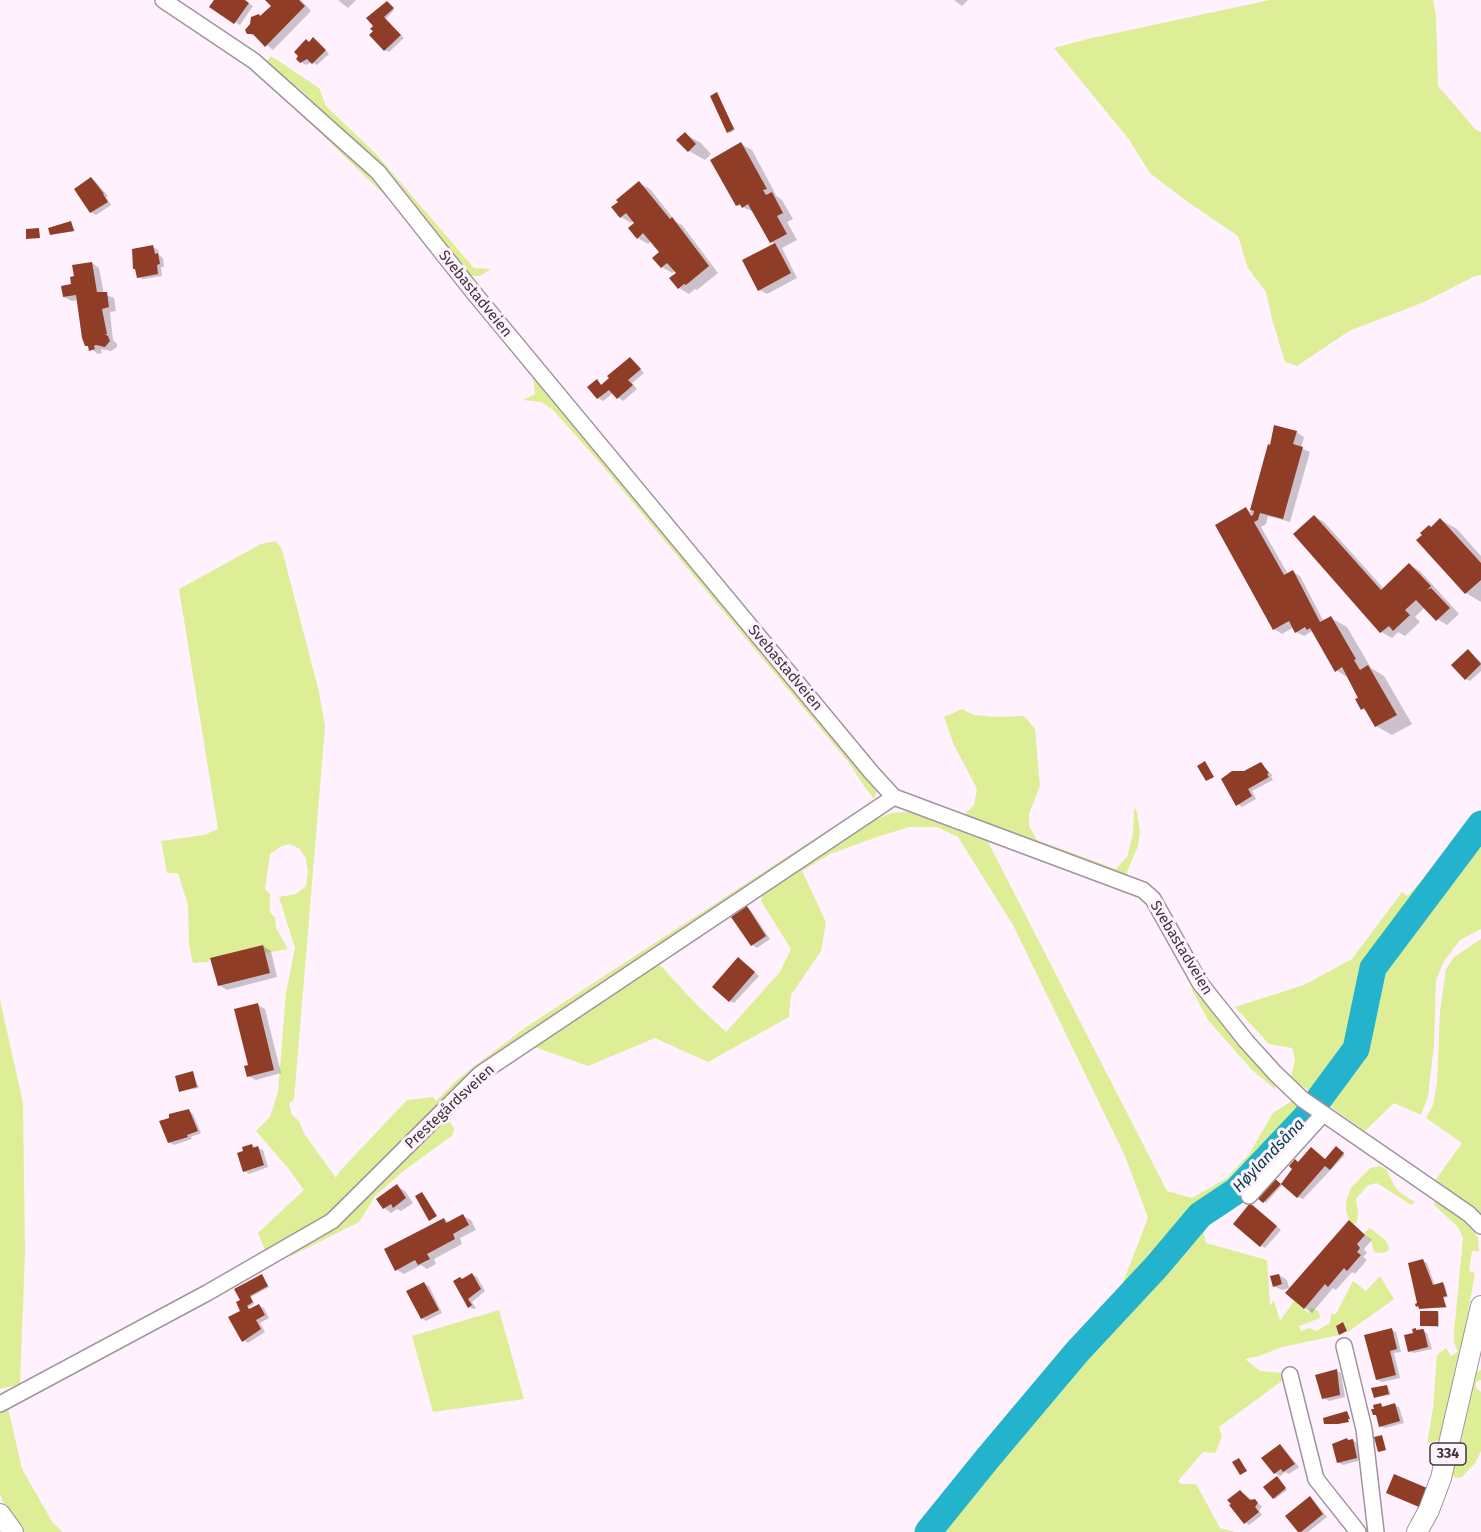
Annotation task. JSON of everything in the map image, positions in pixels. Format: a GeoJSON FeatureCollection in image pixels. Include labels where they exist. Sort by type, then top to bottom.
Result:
{"type":"FeatureCollection","features":[{"type":"Feature","properties":{"kind":"main road","name":"334"},"geometry":{"type":"LineString","coordinates":[[1417,1532],[1429,1510],[1441,1478],[1477,1338],[1481,1306]]}},
{"type":"Feature","properties":{"kind":"main road"},"geometry":{"type":"LineString","coordinates":[[0,1514],[13,1532]]}},
{"type":"Feature","properties":{"kind":"street","name":"Svebastadveien"},"geometry":{"type":"LineString","coordinates":[[163,0],[254,61],[378,172],[474,293],[894,797],[1143,890],[1153,899],[1200,983],[1246,1041],[1302,1099],[1469,1214],[1481,1226]]}},
{"type":"Feature","properties":{"kind":"street","name":"Prestegårdsveien"},"geometry":{"type":"LineString","coordinates":[[0,1404],[207,1293],[332,1221],[480,1074],[894,797]]}},
{"type":"Feature","properties":{"kind":"street"},"geometry":{"type":"LineString","coordinates":[[1249,1196],[1321,1113]]}},
{"type":"Feature","properties":{"kind":"street"},"geometry":{"type":"LineString","coordinates":[[1344,1346],[1364,1429],[1377,1532]]}},
{"type":"Feature","properties":{"kind":"street"},"geometry":{"type":"LineString","coordinates":[[1290,1375],[1316,1479],[1358,1532]]}},
{"type":"Feature","properties":{"kind":"green space"},"geometry":{"type":"Polygon","coordinates":[[[1270,0],[1433,0],[1436,16],[1438,86],[1476,130],[1481,132],[1481,275],[1424,302],[1349,331],[1297,366],[1285,362],[1266,292],[1248,268],[1238,236],[1150,173],[1128,138],[1054,48],[1270,0]]]}},
{"type":"Feature","properties":{"kind":"green space"},"geometry":{"type":"Polygon","coordinates":[[[271,56],[319,88],[326,106],[377,155],[474,268],[491,269],[480,276],[466,276],[376,164],[301,90],[265,64],[271,56]]]}},
{"type":"Feature","properties":{"kind":"green space"},"geometry":{"type":"Polygon","coordinates":[[[284,98],[373,176],[397,207],[284,98]]]}},
{"type":"Feature","properties":{"kind":"green space"},"geometry":{"type":"Polygon","coordinates":[[[533,375],[869,780],[877,791],[874,799],[850,764],[601,464],[553,410],[541,402],[523,400],[535,394],[533,375]]]}},
{"type":"Feature","properties":{"kind":"green space"},"geometry":{"type":"Polygon","coordinates":[[[276,541],[282,550],[319,692],[325,726],[294,1099],[289,1104],[292,1115],[299,1121],[305,1135],[336,1178],[407,1100],[433,1097],[436,1101],[459,1078],[526,1027],[854,813],[869,808],[440,1107],[454,1128],[453,1135],[406,1169],[375,1196],[359,1222],[291,1256],[280,1245],[266,1253],[258,1233],[304,1190],[256,1131],[270,1117],[278,1092],[286,993],[295,948],[279,897],[296,894],[306,886],[308,871],[306,859],[300,849],[290,844],[270,854],[265,889],[270,894],[270,913],[275,917],[276,928],[288,949],[265,953],[263,945],[211,958],[208,962],[193,963],[189,945],[188,905],[178,873],[167,873],[161,841],[204,835],[218,829],[179,589],[261,544],[276,541]]]}},
{"type":"Feature","properties":{"kind":"green space"},"geometry":{"type":"Polygon","coordinates":[[[962,709],[974,715],[1024,716],[1035,729],[1040,786],[1029,814],[1029,826],[1037,840],[1116,869],[1127,857],[1133,834],[1134,808],[1137,811],[1140,832],[1138,846],[1126,874],[1116,873],[964,815],[974,805],[977,789],[954,745],[944,717],[962,709]]]}},
{"type":"Feature","properties":{"kind":"green space"},"geometry":{"type":"Polygon","coordinates":[[[908,812],[988,842],[1167,1191],[1192,1198],[1227,1178],[1249,1154],[1273,1113],[1295,1099],[1309,1110],[1272,1161],[1248,1188],[1201,1221],[1206,1243],[1267,1260],[1270,1306],[1274,1300],[1280,1321],[1294,1301],[1309,1313],[1311,1307],[1319,1312],[1320,1318],[1299,1326],[1301,1331],[1310,1328],[1316,1331],[1330,1323],[1331,1314],[1336,1314],[1353,1281],[1366,1291],[1380,1276],[1394,1299],[1348,1332],[1342,1322],[1336,1326],[1339,1335],[1282,1347],[1245,1359],[1260,1371],[1284,1373],[1282,1381],[1219,1427],[1222,1437],[1215,1453],[1203,1452],[1178,1481],[1181,1484],[1196,1484],[1220,1528],[1235,1532],[920,1532],[1120,1290],[1148,1218],[1125,1156],[1013,925],[958,837],[937,827],[909,827],[830,854],[802,871],[826,922],[821,951],[791,995],[789,1017],[708,1062],[655,1038],[588,1066],[532,1046],[657,962],[726,1032],[780,972],[791,949],[761,901],[764,891],[857,828],[891,813],[908,812]]]}},
{"type":"Feature","properties":{"kind":"green space"},"geometry":{"type":"Polygon","coordinates":[[[1481,820],[1481,929],[1460,940],[1444,961],[1436,980],[1434,1045],[1428,1096],[1421,1115],[1394,1103],[1365,1131],[1291,1078],[1295,1059],[1292,1048],[1269,1044],[1235,1007],[1304,985],[1352,959],[1402,892],[1407,896],[1481,820]]]}},
{"type":"Feature","properties":{"kind":"green space"},"geometry":{"type":"Polygon","coordinates":[[[1481,939],[1481,1214],[1434,1182],[1462,1143],[1426,1118],[1433,1105],[1437,1083],[1440,1012],[1446,969],[1454,957],[1481,939]]]}},
{"type":"Feature","properties":{"kind":"green space"},"geometry":{"type":"Polygon","coordinates":[[[1191,988],[1195,989],[1232,1036],[1274,1082],[1275,1089],[1253,1071],[1208,1020],[1191,988]]]}},
{"type":"Feature","properties":{"kind":"green space"},"geometry":{"type":"Polygon","coordinates":[[[0,1000],[23,1103],[25,1253],[20,1384],[0,1389],[0,1000]]]}},
{"type":"Feature","properties":{"kind":"green space"},"geometry":{"type":"Polygon","coordinates":[[[1379,1166],[1386,1169],[1395,1187],[1402,1194],[1415,1202],[1411,1205],[1377,1183],[1368,1185],[1356,1199],[1358,1212],[1357,1222],[1354,1225],[1349,1220],[1346,1211],[1346,1201],[1351,1188],[1370,1168],[1379,1166]]]}},
{"type":"Feature","properties":{"kind":"green space"},"geometry":{"type":"Polygon","coordinates":[[[1435,1200],[1459,1214],[1470,1225],[1478,1238],[1479,1251],[1472,1251],[1469,1271],[1475,1273],[1457,1372],[1441,1439],[1427,1444],[1433,1408],[1437,1355],[1446,1348],[1451,1356],[1458,1352],[1454,1342],[1454,1332],[1463,1238],[1458,1227],[1434,1205],[1435,1200]]]}},
{"type":"Feature","properties":{"kind":"green space"},"geometry":{"type":"Polygon","coordinates":[[[1370,1228],[1385,1240],[1389,1249],[1386,1252],[1374,1252],[1371,1241],[1364,1233],[1370,1228]]]}},
{"type":"Feature","properties":{"kind":"green space"},"geometry":{"type":"Polygon","coordinates":[[[499,1310],[524,1399],[433,1412],[412,1336],[499,1310]]]}},
{"type":"Feature","properties":{"kind":"green space"},"geometry":{"type":"Polygon","coordinates":[[[1481,1370],[1481,1380],[1476,1382],[1476,1388],[1481,1392],[1481,1451],[1475,1463],[1462,1477],[1455,1478],[1450,1472],[1471,1379],[1481,1370]]]}},
{"type":"Feature","properties":{"kind":"green space"},"geometry":{"type":"Polygon","coordinates":[[[8,1408],[22,1469],[53,1523],[63,1532],[22,1532],[5,1507],[0,1494],[0,1413],[8,1408]]]}},
{"type":"Feature","properties":{"kind":"building"},"geometry":{"type":"Polygon","coordinates":[[[214,0],[245,0],[249,3],[234,24],[209,7],[214,0]]]}},
{"type":"Feature","properties":{"kind":"building"},"geometry":{"type":"Polygon","coordinates":[[[265,0],[299,0],[305,6],[265,47],[253,34],[247,34],[245,30],[250,24],[251,17],[259,14],[260,16],[271,6],[265,0]]]}},
{"type":"Feature","properties":{"kind":"building"},"geometry":{"type":"Polygon","coordinates":[[[387,1],[394,8],[384,17],[401,35],[384,51],[369,35],[373,31],[370,29],[373,26],[366,18],[387,1]]]}},
{"type":"Feature","properties":{"kind":"building"},"geometry":{"type":"Polygon","coordinates":[[[313,37],[326,50],[312,64],[307,59],[300,63],[294,52],[306,39],[309,42],[313,37]]]}},
{"type":"Feature","properties":{"kind":"building"},"geometry":{"type":"Polygon","coordinates":[[[717,92],[734,129],[727,133],[710,96],[717,92]]]}},
{"type":"Feature","properties":{"kind":"building"},"geometry":{"type":"Polygon","coordinates":[[[685,132],[696,144],[688,152],[676,140],[685,132]]]}},
{"type":"Feature","properties":{"kind":"building"},"geometry":{"type":"Polygon","coordinates":[[[741,142],[767,189],[763,190],[766,195],[772,192],[783,213],[777,216],[787,234],[770,243],[748,204],[742,208],[740,204],[736,206],[710,160],[741,142]]]}},
{"type":"Feature","properties":{"kind":"building"},"geometry":{"type":"Polygon","coordinates":[[[91,177],[108,202],[90,213],[74,189],[91,177]]]}},
{"type":"Feature","properties":{"kind":"building"},"geometry":{"type":"Polygon","coordinates":[[[639,181],[670,219],[672,217],[709,266],[678,289],[669,278],[676,273],[667,263],[661,268],[652,258],[659,252],[643,233],[637,239],[628,228],[634,223],[626,213],[620,218],[611,207],[639,181]]]}},
{"type":"Feature","properties":{"kind":"building"},"geometry":{"type":"Polygon","coordinates":[[[71,221],[74,231],[50,235],[48,228],[71,221]]]}},
{"type":"Feature","properties":{"kind":"building"},"geometry":{"type":"Polygon","coordinates":[[[39,228],[40,238],[26,239],[26,229],[39,228]]]}},
{"type":"Feature","properties":{"kind":"building"},"geometry":{"type":"Polygon","coordinates":[[[775,243],[791,273],[758,291],[742,260],[775,243]]]}},
{"type":"Feature","properties":{"kind":"building"},"geometry":{"type":"Polygon","coordinates":[[[153,245],[155,254],[158,253],[160,264],[157,265],[158,274],[137,278],[135,269],[133,269],[132,249],[153,245]]]}},
{"type":"Feature","properties":{"kind":"building"},"geometry":{"type":"Polygon","coordinates":[[[92,262],[97,292],[107,292],[109,307],[102,309],[107,334],[105,334],[110,341],[105,347],[96,345],[95,349],[89,351],[82,338],[76,295],[63,297],[61,286],[71,284],[70,277],[74,276],[72,265],[92,262]]]}},
{"type":"Feature","properties":{"kind":"building"},"geometry":{"type":"Polygon","coordinates":[[[630,357],[641,369],[628,380],[633,385],[617,399],[609,390],[597,399],[587,387],[597,379],[601,385],[609,378],[607,376],[630,357]]]}},
{"type":"Feature","properties":{"kind":"building"},"geometry":{"type":"Polygon","coordinates":[[[1274,425],[1297,431],[1293,444],[1303,447],[1283,519],[1260,513],[1258,520],[1254,522],[1284,575],[1293,570],[1320,622],[1331,616],[1360,670],[1368,665],[1397,715],[1375,727],[1364,708],[1361,710],[1355,699],[1358,698],[1342,667],[1335,672],[1310,628],[1307,630],[1305,627],[1295,633],[1289,621],[1273,630],[1215,525],[1246,507],[1251,516],[1253,515],[1254,511],[1250,510],[1274,425]]]}},
{"type":"Feature","properties":{"kind":"building"},"geometry":{"type":"Polygon","coordinates":[[[1314,515],[1381,590],[1409,563],[1431,586],[1427,590],[1431,588],[1450,608],[1436,621],[1416,600],[1405,610],[1410,615],[1393,631],[1389,626],[1380,633],[1293,534],[1314,515]]]}},
{"type":"Feature","properties":{"kind":"building"},"geometry":{"type":"Polygon","coordinates":[[[1440,518],[1481,563],[1481,580],[1465,594],[1416,540],[1422,535],[1420,533],[1440,518]]]}},
{"type":"Feature","properties":{"kind":"building"},"geometry":{"type":"Polygon","coordinates":[[[1468,649],[1481,664],[1465,680],[1451,665],[1468,649]]]}},
{"type":"Feature","properties":{"kind":"building"},"geometry":{"type":"Polygon","coordinates":[[[1205,761],[1214,777],[1206,781],[1197,766],[1205,761]]]}},
{"type":"Feature","properties":{"kind":"building"},"geometry":{"type":"Polygon","coordinates":[[[1261,762],[1269,773],[1267,774],[1269,777],[1248,789],[1252,796],[1236,806],[1221,779],[1232,771],[1244,771],[1261,762]]]}},
{"type":"Feature","properties":{"kind":"building"},"geometry":{"type":"Polygon","coordinates":[[[747,906],[766,936],[751,946],[731,917],[747,906]]]}},
{"type":"Feature","properties":{"kind":"building"},"geometry":{"type":"Polygon","coordinates":[[[263,945],[270,973],[218,986],[210,958],[263,945]]]}},
{"type":"Feature","properties":{"kind":"building"},"geometry":{"type":"Polygon","coordinates":[[[738,957],[755,972],[729,1002],[712,987],[738,957]]]}},
{"type":"Feature","properties":{"kind":"building"},"geometry":{"type":"Polygon","coordinates":[[[258,1003],[274,1070],[247,1077],[244,1066],[248,1065],[234,1009],[258,1003]]]}},
{"type":"Feature","properties":{"kind":"building"},"geometry":{"type":"Polygon","coordinates":[[[193,1071],[197,1087],[179,1092],[175,1076],[193,1071]]]}},
{"type":"Feature","properties":{"kind":"building"},"geometry":{"type":"Polygon","coordinates":[[[189,1109],[198,1131],[187,1135],[188,1137],[168,1143],[159,1121],[169,1118],[169,1114],[189,1109]]]}},
{"type":"Feature","properties":{"kind":"building"},"geometry":{"type":"Polygon","coordinates":[[[252,1144],[253,1148],[258,1146],[264,1165],[243,1172],[237,1153],[243,1151],[242,1147],[252,1144]]]}},
{"type":"Feature","properties":{"kind":"building"},"geometry":{"type":"Polygon","coordinates":[[[1336,1146],[1344,1153],[1330,1170],[1325,1166],[1297,1198],[1281,1184],[1292,1169],[1289,1166],[1295,1159],[1298,1162],[1311,1147],[1325,1159],[1336,1146]]]}},
{"type":"Feature","properties":{"kind":"building"},"geometry":{"type":"Polygon","coordinates":[[[1273,1177],[1281,1184],[1263,1203],[1256,1197],[1273,1177]]]}},
{"type":"Feature","properties":{"kind":"building"},"geometry":{"type":"Polygon","coordinates":[[[397,1184],[406,1198],[393,1208],[391,1204],[383,1209],[376,1199],[397,1184]]]}},
{"type":"Feature","properties":{"kind":"building"},"geometry":{"type":"Polygon","coordinates":[[[422,1192],[437,1216],[429,1221],[415,1196],[422,1192]]]}},
{"type":"Feature","properties":{"kind":"building"},"geometry":{"type":"Polygon","coordinates":[[[1250,1203],[1277,1226],[1260,1247],[1233,1224],[1250,1203]]]}},
{"type":"Feature","properties":{"kind":"building"},"geometry":{"type":"Polygon","coordinates":[[[463,1214],[469,1225],[453,1234],[455,1239],[427,1254],[430,1259],[418,1265],[415,1260],[395,1271],[384,1249],[444,1218],[446,1223],[463,1214]]]}},
{"type":"Feature","properties":{"kind":"building"},"geometry":{"type":"Polygon","coordinates":[[[1349,1220],[1365,1235],[1357,1244],[1360,1248],[1357,1252],[1361,1255],[1347,1271],[1344,1268],[1328,1287],[1325,1284],[1304,1309],[1285,1293],[1349,1220]]]}},
{"type":"Feature","properties":{"kind":"building"},"geometry":{"type":"Polygon","coordinates":[[[1423,1259],[1433,1285],[1443,1282],[1447,1296],[1443,1297],[1446,1307],[1419,1309],[1418,1306],[1416,1307],[1408,1263],[1423,1259]]]}},
{"type":"Feature","properties":{"kind":"building"},"geometry":{"type":"Polygon","coordinates":[[[472,1273],[481,1289],[468,1299],[472,1305],[468,1308],[453,1281],[472,1273]]]}},
{"type":"Feature","properties":{"kind":"building"},"geometry":{"type":"Polygon","coordinates":[[[262,1274],[268,1286],[250,1296],[253,1302],[247,1306],[249,1309],[259,1304],[265,1315],[256,1320],[261,1329],[242,1342],[228,1317],[240,1311],[236,1302],[240,1300],[234,1289],[262,1274]]]}},
{"type":"Feature","properties":{"kind":"building"},"geometry":{"type":"Polygon","coordinates":[[[1279,1274],[1282,1284],[1273,1287],[1270,1276],[1279,1274]]]}},
{"type":"Feature","properties":{"kind":"building"},"geometry":{"type":"Polygon","coordinates":[[[424,1282],[439,1310],[421,1319],[406,1291],[424,1282]]]}},
{"type":"Feature","properties":{"kind":"building"},"geometry":{"type":"Polygon","coordinates":[[[1420,1311],[1438,1311],[1438,1326],[1420,1326],[1420,1311]]]}},
{"type":"Feature","properties":{"kind":"building"},"geometry":{"type":"Polygon","coordinates":[[[1343,1322],[1347,1331],[1339,1335],[1336,1326],[1343,1322]]]}},
{"type":"Feature","properties":{"kind":"building"},"geometry":{"type":"Polygon","coordinates":[[[1392,1328],[1397,1349],[1390,1351],[1396,1375],[1376,1380],[1364,1335],[1392,1328]]]}},
{"type":"Feature","properties":{"kind":"building"},"geometry":{"type":"Polygon","coordinates":[[[1416,1328],[1416,1330],[1424,1330],[1428,1347],[1408,1352],[1404,1335],[1413,1333],[1412,1329],[1416,1328]]]}},
{"type":"Feature","properties":{"kind":"building"},"geometry":{"type":"Polygon","coordinates":[[[1337,1369],[1340,1395],[1322,1399],[1315,1375],[1337,1369]]]}},
{"type":"Feature","properties":{"kind":"building"},"geometry":{"type":"Polygon","coordinates":[[[1387,1385],[1389,1394],[1374,1398],[1371,1388],[1387,1385]]]}},
{"type":"Feature","properties":{"kind":"building"},"geometry":{"type":"Polygon","coordinates":[[[1381,1403],[1382,1407],[1395,1403],[1400,1421],[1379,1427],[1376,1415],[1373,1415],[1371,1409],[1374,1409],[1373,1405],[1381,1403]]]}},
{"type":"Feature","properties":{"kind":"building"},"geometry":{"type":"Polygon","coordinates":[[[1347,1411],[1349,1422],[1324,1424],[1323,1418],[1347,1411]]]}},
{"type":"Feature","properties":{"kind":"building"},"geometry":{"type":"Polygon","coordinates":[[[1382,1435],[1386,1450],[1378,1452],[1374,1437],[1382,1435]]]}},
{"type":"Feature","properties":{"kind":"building"},"geometry":{"type":"Polygon","coordinates":[[[1347,1438],[1348,1440],[1353,1439],[1357,1458],[1337,1463],[1332,1444],[1347,1438]]]}},
{"type":"Feature","properties":{"kind":"building"},"geometry":{"type":"Polygon","coordinates":[[[1280,1444],[1295,1464],[1283,1472],[1281,1469],[1274,1474],[1261,1458],[1280,1444]]]}},
{"type":"Feature","properties":{"kind":"building"},"geometry":{"type":"Polygon","coordinates":[[[1239,1458],[1247,1471],[1240,1475],[1232,1462],[1239,1458]]]}},
{"type":"Feature","properties":{"kind":"building"},"geometry":{"type":"Polygon","coordinates":[[[1394,1474],[1427,1488],[1419,1507],[1386,1493],[1394,1474]]]}},
{"type":"Feature","properties":{"kind":"building"},"geometry":{"type":"Polygon","coordinates":[[[1277,1476],[1286,1488],[1273,1499],[1263,1487],[1277,1476]]]}},
{"type":"Feature","properties":{"kind":"building"},"geometry":{"type":"Polygon","coordinates":[[[1240,1490],[1250,1500],[1255,1499],[1258,1503],[1255,1507],[1259,1512],[1244,1524],[1227,1500],[1240,1490]]]}},
{"type":"Feature","properties":{"kind":"building"},"geometry":{"type":"Polygon","coordinates":[[[1310,1496],[1323,1514],[1298,1532],[1285,1516],[1310,1496]]]}},
{"type":"Feature","properties":{"kind":"waterway","name":"Høylandsåna"},"geometry":{"type":"LineString","coordinates":[[928,1532],[1077,1352],[1157,1266],[1200,1215],[1236,1191],[1305,1118],[1356,1049],[1373,968],[1481,824]]}}]}
